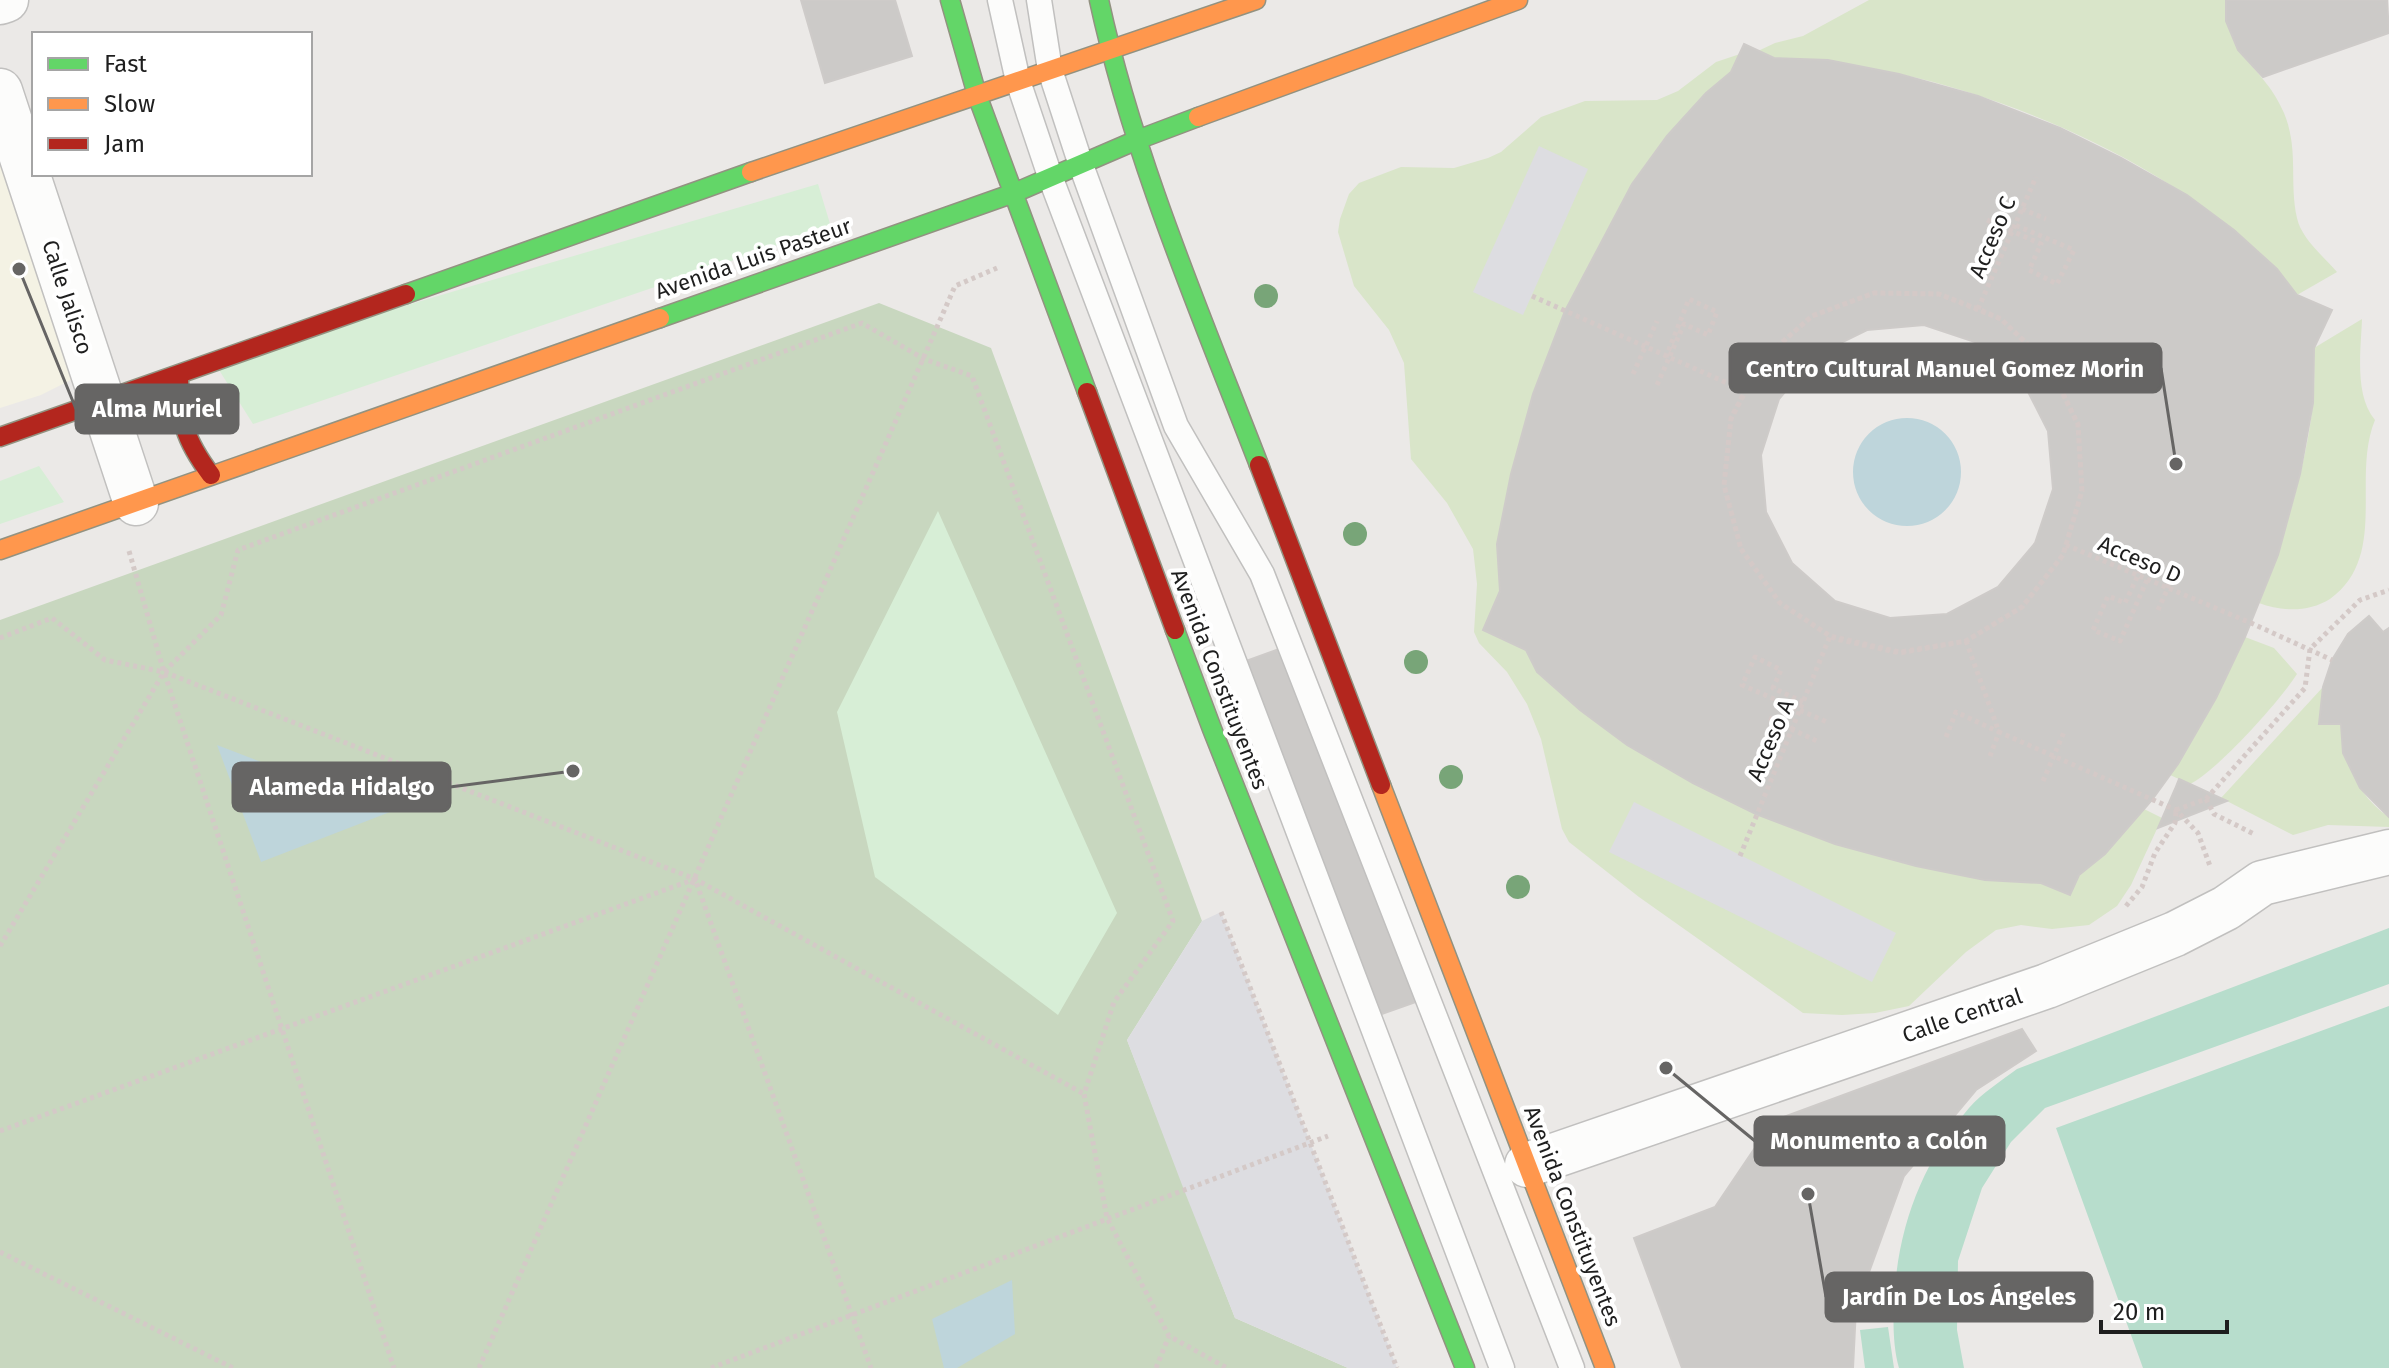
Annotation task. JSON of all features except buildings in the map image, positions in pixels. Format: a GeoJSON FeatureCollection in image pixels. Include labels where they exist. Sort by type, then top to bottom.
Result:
{"type":"FeatureCollection","features":[{"type":"Feature","properties":{"kind":"main road","name":"Avenida Constituyentes"},"geometry":{"type":"LineString","coordinates":[[950,0],[977,95],[1212,729],[1465,1368]]}},
{"type":"Feature","properties":{"kind":"main road","name":"Avenida Constituyentes"},"geometry":{"type":"LineString","coordinates":[[1099,0],[1110,51],[1137,140],[1175,246],[1605,1368]]}},
{"type":"Feature","properties":{"kind":"main road"},"geometry":{"type":"LineString","coordinates":[[0,437],[859,134],[1256,0]]}},
{"type":"Feature","properties":{"kind":"main road","name":"Avenida Luis Pasteur"},"geometry":{"type":"LineString","coordinates":[[0,550],[1014,193],[1137,140],[1518,0]]}},
{"type":"Feature","properties":{"kind":"main road"},"geometry":{"type":"LineString","coordinates":[[179,374],[178,417],[189,445],[211,475]]}},
{"type":"Feature","properties":{"kind":"street"},"geometry":{"type":"LineString","coordinates":[[0,2],[6,0]]}},
{"type":"Feature","properties":{"kind":"street","name":"Calle Jalisco"},"geometry":{"type":"LineString","coordinates":[[0,91],[136,503]]}},
{"type":"Feature","properties":{"kind":"street","name":"Calle Central"},"geometry":{"type":"LineString","coordinates":[[1527,1165],[2047,986],[2175,934],[2226,908],[2262,883],[2389,852]]}},
{"type":"Feature","properties":{"kind":"lane"},"geometry":{"type":"LineString","coordinates":[[1000,0],[1018,81],[1051,179],[1502,1368]]}},
{"type":"Feature","properties":{"kind":"lane"},"geometry":{"type":"LineString","coordinates":[[1039,0],[1050,70],[1081,165],[1176,426],[1262,574],[1572,1368]]}},
{"type":"Feature","properties":{"kind":"path","name":"Acceso C"},"geometry":{"type":"LineString","coordinates":[[1978,310],[2036,177]]}},
{"type":"Feature","properties":{"kind":"path"},"geometry":{"type":"LineString","coordinates":[[2013,229],[2022,209],[2046,220],[2021,209]]}},
{"type":"Feature","properties":{"kind":"path"},"geometry":{"type":"LineString","coordinates":[[1988,220],[2074,250],[2057,284],[2029,270],[2041,244],[2013,229]]}},
{"type":"Feature","properties":{"kind":"path"},"geometry":{"type":"LineString","coordinates":[[479,1368],[955,286]]}},
{"type":"Feature","properties":{"kind":"path"},"geometry":{"type":"LineString","coordinates":[[1874,293],[1939,294],[1978,310],[2001,319],[2049,365],[2078,425],[2082,491],[2063,555],[2022,607],[1966,641],[1900,653],[1836,639],[1780,603],[1741,549],[1724,485],[1731,419],[1762,360],[1812,316],[1874,293]]}},
{"type":"Feature","properties":{"kind":"path"},"geometry":{"type":"LineString","coordinates":[[1532,296],[1745,391]]}},
{"type":"Feature","properties":{"kind":"path"},"geometry":{"type":"LineString","coordinates":[[1657,385],[1667,357],[1689,299],[1717,312],[1708,335],[1684,324],[1667,357]]}},
{"type":"Feature","properties":{"kind":"path"},"geometry":{"type":"LineString","coordinates":[[1633,374],[1657,321]]}},
{"type":"Feature","properties":{"kind":"path"},"geometry":{"type":"LineString","coordinates":[[0,946],[164,672],[221,615],[238,550],[862,323],[924,359],[972,376],[1173,921],[1114,1002],[1084,1094],[1107,1218],[1169,1336],[1227,1368]]}},
{"type":"Feature","properties":{"kind":"path","name":"Acceso D"},"geometry":{"type":"LineString","coordinates":[[2066,545],[2332,660]]}},
{"type":"Feature","properties":{"kind":"path"},"geometry":{"type":"LineString","coordinates":[[2142,577],[2125,603],[2108,596],[2093,630],[2120,641],[2142,577],[2150,553]]}},
{"type":"Feature","properties":{"kind":"path"},"geometry":{"type":"LineString","coordinates":[[130,555],[164,672],[394,1368]]}},
{"type":"Feature","properties":{"kind":"path"},"geometry":{"type":"LineString","coordinates":[[2158,610],[2177,564]]}},
{"type":"Feature","properties":{"kind":"path"},"geometry":{"type":"LineString","coordinates":[[2142,577],[2168,588]]}},
{"type":"Feature","properties":{"kind":"path"},"geometry":{"type":"LineString","coordinates":[[2176,810],[2206,799],[2305,688],[2310,649],[2360,600],[2389,590]]}},
{"type":"Feature","properties":{"kind":"path"},"geometry":{"type":"LineString","coordinates":[[0,638],[52,618],[105,660],[164,672],[695,879],[1084,1094]]}},
{"type":"Feature","properties":{"kind":"path"},"geometry":{"type":"LineString","coordinates":[[1819,742],[1791,730],[1830,636]]}},
{"type":"Feature","properties":{"kind":"path","name":"Acceso A"},"geometry":{"type":"LineString","coordinates":[[1740,856],[1830,636]]}},
{"type":"Feature","properties":{"kind":"path"},"geometry":{"type":"LineString","coordinates":[[1966,641],[1999,732],[1990,756]]}},
{"type":"Feature","properties":{"kind":"path"},"geometry":{"type":"LineString","coordinates":[[1803,702],[1773,688],[1781,670],[1755,657],[1742,685],[1827,723]]}},
{"type":"Feature","properties":{"kind":"path"},"geometry":{"type":"LineString","coordinates":[[1946,737],[1956,712],[2176,810],[2198,833],[2204,848]]}},
{"type":"Feature","properties":{"kind":"path"},"geometry":{"type":"LineString","coordinates":[[1769,718],[1792,727]]}},
{"type":"Feature","properties":{"kind":"path"},"geometry":{"type":"LineString","coordinates":[[2043,781],[2064,732]]}},
{"type":"Feature","properties":{"kind":"path"},"geometry":{"type":"LineString","coordinates":[[2206,799],[2214,814],[2256,835]]}},
{"type":"Feature","properties":{"kind":"path"},"geometry":{"type":"LineString","coordinates":[[0,1131],[695,879]]}},
{"type":"Feature","properties":{"kind":"path"},"geometry":{"type":"LineString","coordinates":[[695,879],[871,1368]]}},
{"type":"Feature","properties":{"kind":"path"},"geometry":{"type":"LineString","coordinates":[[1221,912],[1397,1368]]}},
{"type":"Feature","properties":{"kind":"path"},"geometry":{"type":"LineString","coordinates":[[711,1368],[1310,1142]]}},
{"type":"Feature","properties":{"kind":"path"},"geometry":{"type":"LineString","coordinates":[[0,1252],[233,1368]]}},
{"type":"Feature","properties":{"kind":"path"},"geometry":{"type":"LineString","coordinates":[[1156,1368],[1169,1336]]}},
{"type":"Feature","properties":{"kind":"shaded area"},"geometry":{"type":"Polygon","coordinates":[[[1539,146],[1588,169],[1523,315],[1473,292],[1539,146]]]}},
{"type":"Feature","properties":{"kind":"shaded area"},"geometry":{"type":"Polygon","coordinates":[[[0,159],[75,378],[41,395],[0,408],[0,159]]]}},
{"type":"Feature","properties":{"kind":"shaded area"},"geometry":{"type":"Polygon","coordinates":[[[1634,802],[1896,933],[1872,982],[1609,852],[1634,802]]]}},
{"type":"Feature","properties":{"kind":"shaded area"},"geometry":{"type":"Polygon","coordinates":[[[1221,912],[1397,1368],[1348,1368],[1235,1318],[1184,1190],[1127,1040],[1202,921],[1221,912]]]}},
{"type":"Feature","properties":{"kind":"green space"},"geometry":{"type":"Polygon","coordinates":[[[1869,0],[2226,0],[2232,35],[2239,49],[2276,97],[2289,126],[2299,225],[2308,240],[2337,272],[2297,295],[2261,255],[2218,218],[2169,184],[2117,154],[2008,106],[1900,74],[1774,58],[1758,51],[1803,36],[1869,0]]]}},
{"type":"Feature","properties":{"kind":"green space"},"geometry":{"type":"Polygon","coordinates":[[[1740,54],[1731,72],[1632,184],[1565,311],[1533,393],[1511,474],[1497,544],[1500,591],[1483,630],[1526,650],[1537,672],[1580,710],[1627,745],[1756,814],[1835,844],[1916,866],[1985,880],[2041,883],[2070,895],[2079,875],[2105,854],[2144,809],[2162,818],[2131,885],[2117,906],[2089,925],[2052,929],[2021,925],[1996,930],[1966,952],[1909,1006],[1875,1013],[1803,1013],[1639,897],[1569,842],[1562,829],[1541,739],[1527,704],[1507,672],[1479,643],[1474,632],[1477,584],[1473,549],[1447,503],[1411,459],[1404,363],[1389,330],[1354,286],[1338,232],[1349,194],[1359,183],[1401,167],[1454,168],[1488,158],[1501,152],[1541,117],[1585,101],[1657,100],[1678,91],[1716,62],[1740,54]]]}},
{"type":"Feature","properties":{"kind":"green space"},"geometry":{"type":"Polygon","coordinates":[[[818,184],[831,227],[253,424],[214,362],[818,184]]]}},
{"type":"Feature","properties":{"kind":"green space"},"geometry":{"type":"Polygon","coordinates":[[[879,303],[991,348],[1202,921],[1127,1040],[1235,1318],[1348,1368],[0,1368],[0,620],[879,303]]]}},
{"type":"Feature","properties":{"kind":"green space"},"geometry":{"type":"Polygon","coordinates":[[[2362,319],[2361,385],[2368,410],[2375,420],[2366,466],[2366,515],[2359,561],[2348,581],[2322,603],[2296,609],[2259,603],[2285,530],[2305,455],[2314,397],[2314,348],[2362,319]]]}},
{"type":"Feature","properties":{"kind":"green space"},"geometry":{"type":"Polygon","coordinates":[[[39,466],[64,502],[0,524],[0,481],[39,466]]]}},
{"type":"Feature","properties":{"kind":"green space"},"geometry":{"type":"Polygon","coordinates":[[[938,511],[1117,913],[1058,1015],[875,877],[837,712],[938,511]]]}},
{"type":"Feature","properties":{"kind":"green space"},"geometry":{"type":"Polygon","coordinates":[[[2245,637],[2274,648],[2297,674],[2247,734],[2202,777],[2190,784],[2170,775],[2216,698],[2245,637]]]}},
{"type":"Feature","properties":{"kind":"green space"},"geometry":{"type":"Polygon","coordinates":[[[2323,687],[2319,724],[2341,724],[2345,751],[2354,776],[2368,799],[2389,817],[2389,827],[2328,825],[2293,835],[2221,798],[2323,687]]]}},
{"type":"Feature","properties":{"kind":"green space"},"geometry":{"type":"Polygon","coordinates":[[[2389,928],[2389,984],[2045,1108],[2011,1142],[1982,1188],[1958,1261],[1957,1330],[1964,1368],[1899,1368],[1894,1334],[1894,1300],[1896,1273],[1907,1222],[1925,1174],[1952,1129],[1980,1097],[2017,1069],[2389,928]]]}},
{"type":"Feature","properties":{"kind":"green space"},"geometry":{"type":"Polygon","coordinates":[[[2389,1006],[2389,1368],[2143,1368],[2056,1128],[2389,1006]]]}},
{"type":"Feature","properties":{"kind":"green space"},"geometry":{"type":"Polygon","coordinates":[[[1888,1327],[1894,1368],[1865,1368],[1860,1330],[1888,1327]]]}},
{"type":"Feature","properties":{"kind":"water"},"geometry":{"type":"Polygon","coordinates":[[[1907,418],[1928,422],[1945,434],[1957,451],[1961,472],[1957,493],[1945,510],[1928,522],[1907,526],[1886,522],[1869,510],[1857,493],[1853,472],[1857,451],[1869,434],[1886,422],[1907,418]]]}},
{"type":"Feature","properties":{"kind":"water"},"geometry":{"type":"Polygon","coordinates":[[[217,745],[390,812],[261,862],[217,745]]]}},
{"type":"Feature","properties":{"kind":"water"},"geometry":{"type":"Polygon","coordinates":[[[1012,1280],[1015,1334],[957,1368],[944,1368],[932,1319],[1012,1280]]]}},
{"type":"Feature","properties":{"kind":"traffic: fast"},"geometry":{"type":"LineString","coordinates":[[950,0],[977,95],[1087,392]]}},
{"type":"Feature","properties":{"kind":"traffic: fast"},"geometry":{"type":"LineString","coordinates":[[1099,0],[1113,59],[1149,177],[1259,465]]}},
{"type":"Feature","properties":{"kind":"traffic: fast"},"geometry":{"type":"LineString","coordinates":[[660,318],[1014,193],[1198,117]]}},
{"type":"Feature","properties":{"kind":"traffic: fast"},"geometry":{"type":"LineString","coordinates":[[406,294],[751,172]]}},
{"type":"Feature","properties":{"kind":"traffic: fast"},"geometry":{"type":"LineString","coordinates":[[1175,630],[1465,1368]]}},
{"type":"Feature","properties":{"kind":"traffic: slow"},"geometry":{"type":"LineString","coordinates":[[751,172],[1256,0]]}},
{"type":"Feature","properties":{"kind":"traffic: slow"},"geometry":{"type":"LineString","coordinates":[[1198,117],[1518,0]]}},
{"type":"Feature","properties":{"kind":"traffic: slow"},"geometry":{"type":"LineString","coordinates":[[0,550],[660,318]]}},
{"type":"Feature","properties":{"kind":"traffic: slow"},"geometry":{"type":"LineString","coordinates":[[1381,785],[1605,1368]]}},
{"type":"Feature","properties":{"kind":"traffic: jam"},"geometry":{"type":"LineString","coordinates":[[0,437],[406,294]]}},
{"type":"Feature","properties":{"kind":"traffic: jam"},"geometry":{"type":"LineString","coordinates":[[179,374],[185,428],[211,475]]}},
{"type":"Feature","properties":{"kind":"traffic: jam"},"geometry":{"type":"LineString","coordinates":[[1087,392],[1175,630]]}},
{"type":"Feature","properties":{"kind":"traffic: jam"},"geometry":{"type":"LineString","coordinates":[[1259,465],[1381,785]]}},
{"type":"Feature","properties":{"kind":"place","name":"Alma Muriel"},"geometry":{"type":"Point","coordinates":[19,269]}},
{"type":"Feature","properties":{"kind":"place","name":"Centro Cultural Manuel Gomez Morin"},"geometry":{"type":"Point","coordinates":[2176,464]}},
{"type":"Feature","properties":{"kind":"place","name":"Alameda Hidalgo"},"geometry":{"type":"Point","coordinates":[573,771]}},
{"type":"Feature","properties":{"kind":"place","name":"Monumento a Colón"},"geometry":{"type":"Point","coordinates":[1666,1068]}},
{"type":"Feature","properties":{"kind":"place","name":"Jardín De Los Ángeles"},"geometry":{"type":"Point","coordinates":[1808,1194]}}]}
